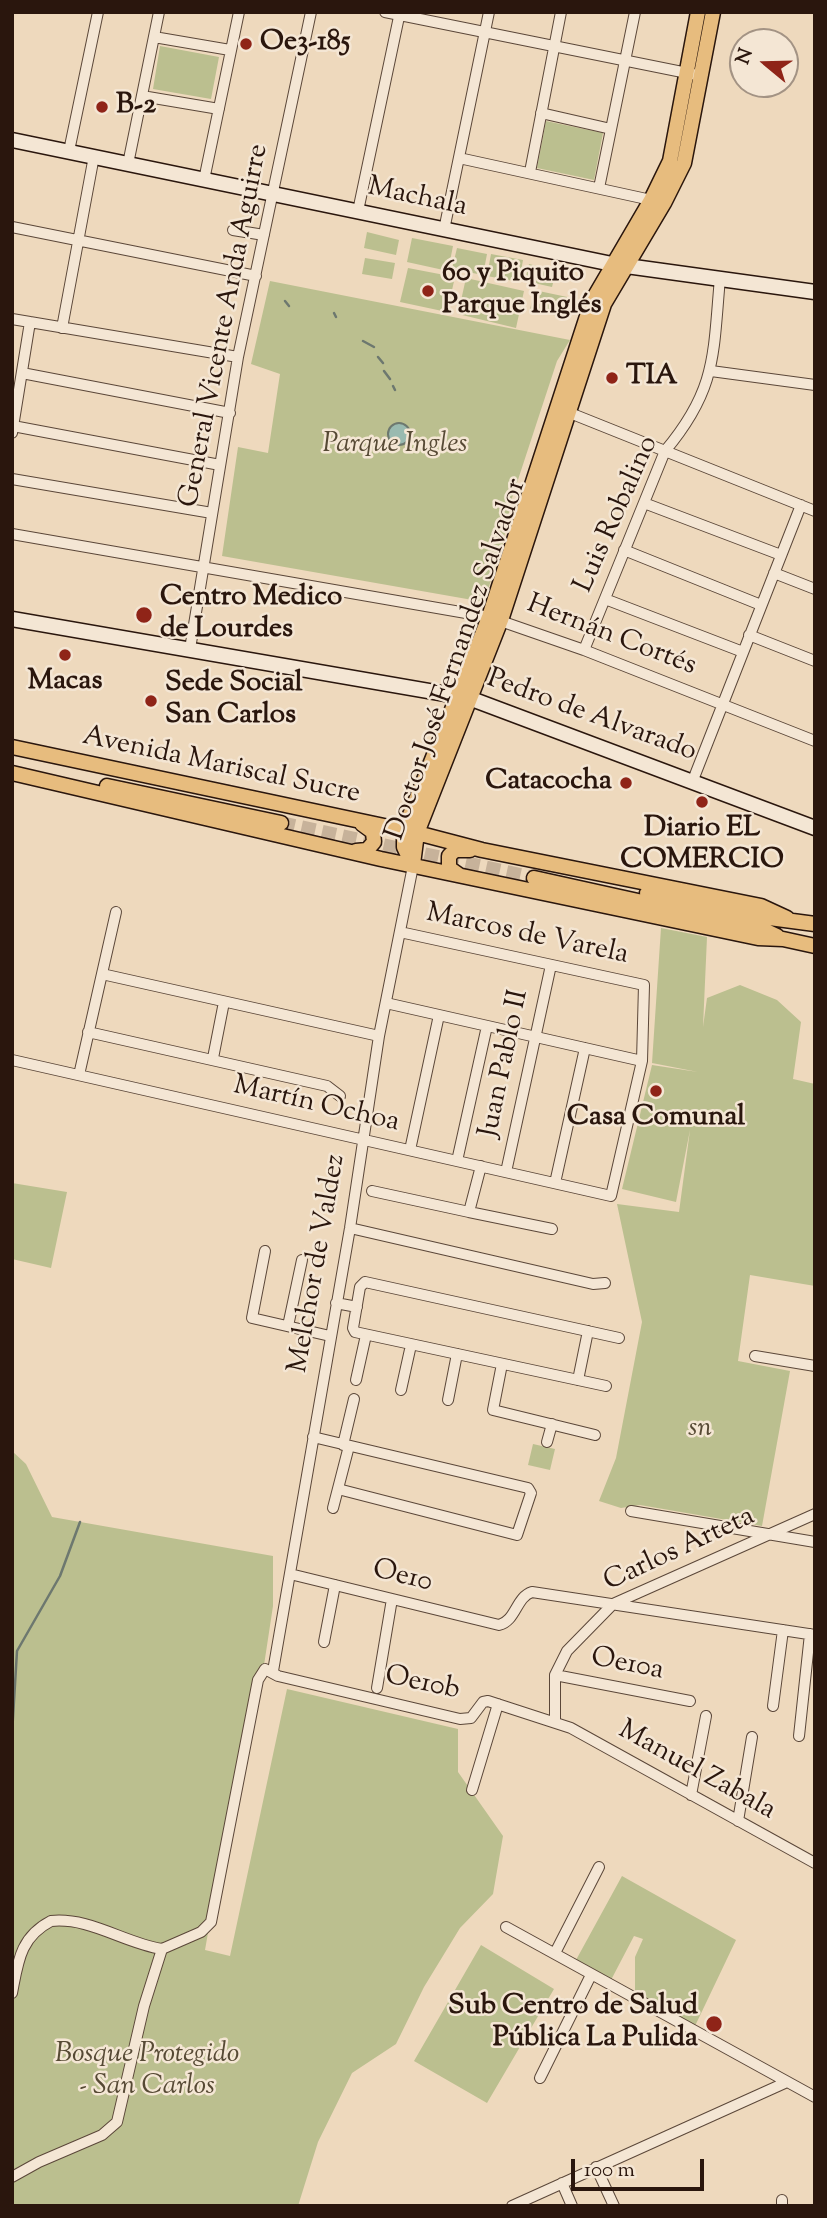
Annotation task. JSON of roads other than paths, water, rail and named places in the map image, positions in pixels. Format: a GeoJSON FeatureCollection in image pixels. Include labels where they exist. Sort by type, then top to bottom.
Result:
{"type":"FeatureCollection","features":[{"type":"Feature","properties":{"kind":"main road","name":"Doctor José Fernandez Salvador"},"geometry":{"type":"LineString","coordinates":[[413,866],[410,831],[495,619],[564,411],[604,304],[628,266],[684,163],[695,74],[698,12]]}},
{"type":"Feature","properties":{"kind":"main road","name":"Doctor José Fernandez Salvador"},"geometry":{"type":"LineString","coordinates":[[564,411],[592,300],[651,200],[670,161],[713,12]]}},
{"type":"Feature","properties":{"kind":"main road","name":"Machala"},"geometry":{"type":"LineString","coordinates":[[12,140],[612,264],[815,292]]}},
{"type":"Feature","properties":{"kind":"main road","name":"Pedro de Alvarado"},"geometry":{"type":"LineString","coordinates":[[12,619],[463,696],[693,780],[815,828]]}},
{"type":"Feature","properties":{"kind":"main road","name":"Avenida Mariscal Sucre"},"geometry":{"type":"LineString","coordinates":[[12,748],[73,769],[281,820],[127,790],[12,772]]}},
{"type":"Feature","properties":{"kind":"main road","name":"Avenida Mariscal Sucre"},"geometry":{"type":"LineString","coordinates":[[12,748],[410,831],[482,850],[761,906],[787,918]]}},
{"type":"Feature","properties":{"kind":"main road","name":"Avenida Mariscal Sucre"},"geometry":{"type":"LineString","coordinates":[[12,772],[413,866],[758,938],[783,939],[815,946]]}},
{"type":"Feature","properties":{"kind":"main road"},"geometry":{"type":"LineString","coordinates":[[344,850],[362,851],[372,846],[373,832],[362,823]]}},
{"type":"Feature","properties":{"kind":"main road"},"geometry":{"type":"LineString","coordinates":[[461,875],[448,865],[451,852],[482,850]]}},
{"type":"Feature","properties":{"kind":"main road","name":"Avenida Mariscal Sucre"},"geometry":{"type":"LineString","coordinates":[[783,939],[760,928],[535,874],[762,917],[787,918],[815,924]]}},
{"type":"Feature","properties":{"kind":"street"},"geometry":{"type":"LineString","coordinates":[[68,151],[98,12]]}},
{"type":"Feature","properties":{"kind":"street"},"geometry":{"type":"LineString","coordinates":[[128,164],[159,12]]}},
{"type":"Feature","properties":{"kind":"street"},"geometry":{"type":"LineString","coordinates":[[204,180],[239,12]]}},
{"type":"Feature","properties":{"kind":"street","name":"General Vicente Anda Aguirre"},"geometry":{"type":"LineString","coordinates":[[190,649],[238,357],[311,12]]}},
{"type":"Feature","properties":{"kind":"street"},"geometry":{"type":"LineString","coordinates":[[385,12],[695,74]]}},
{"type":"Feature","properties":{"kind":"street"},"geometry":{"type":"LineString","coordinates":[[444,230],[489,12]]}},
{"type":"Feature","properties":{"kind":"street"},"geometry":{"type":"LineString","coordinates":[[530,172],[561,12]]}},
{"type":"Feature","properties":{"kind":"street"},"geometry":{"type":"LineString","coordinates":[[599,188],[635,12]]}},
{"type":"Feature","properties":{"kind":"street"},"geometry":{"type":"LineString","coordinates":[[358,211],[400,14]]}},
{"type":"Feature","properties":{"kind":"street"},"geometry":{"type":"LineString","coordinates":[[154,37],[230,50]]}},
{"type":"Feature","properties":{"kind":"street"},"geometry":{"type":"LineString","coordinates":[[142,96],[219,109]]}},
{"type":"Feature","properties":{"kind":"street"},"geometry":{"type":"LineString","coordinates":[[541,113],[611,129]]}},
{"type":"Feature","properties":{"kind":"street"},"geometry":{"type":"LineString","coordinates":[[62,328],[94,156]]}},
{"type":"Feature","properties":{"kind":"street"},"geometry":{"type":"LineString","coordinates":[[460,158],[651,200]]}},
{"type":"Feature","properties":{"kind":"street"},"geometry":{"type":"LineString","coordinates":[[12,227],[256,276]]}},
{"type":"Feature","properties":{"kind":"street"},"geometry":{"type":"LineString","coordinates":[[233,230],[264,235]]}},
{"type":"Feature","properties":{"kind":"street","name":"Luis Robalino"},"geometry":{"type":"LineString","coordinates":[[584,650],[665,451],[686,426],[705,393],[711,370],[720,278]]}},
{"type":"Feature","properties":{"kind":"street"},"geometry":{"type":"LineString","coordinates":[[12,319],[238,357]]}},
{"type":"Feature","properties":{"kind":"street"},"geometry":{"type":"LineString","coordinates":[[30,323],[22,373],[16,391],[13,429],[220,465]]}},
{"type":"Feature","properties":{"kind":"street"},"geometry":{"type":"LineString","coordinates":[[711,370],[815,385]]}},
{"type":"Feature","properties":{"kind":"street"},"geometry":{"type":"LineString","coordinates":[[22,373],[230,413]]}},
{"type":"Feature","properties":{"kind":"street"},"geometry":{"type":"LineString","coordinates":[[564,411],[815,510]]}},
{"type":"Feature","properties":{"kind":"street"},"geometry":{"type":"LineString","coordinates":[[12,478],[212,513]]}},
{"type":"Feature","properties":{"kind":"street"},"geometry":{"type":"LineString","coordinates":[[644,503],[781,555]]}},
{"type":"Feature","properties":{"kind":"street"},"geometry":{"type":"LineString","coordinates":[[693,780],[801,505]]}},
{"type":"Feature","properties":{"kind":"street","name":"Hernán Cortés"},"geometry":{"type":"LineString","coordinates":[[12,534],[495,619],[584,650],[815,741]]}},
{"type":"Feature","properties":{"kind":"street"},"geometry":{"type":"LineString","coordinates":[[624,550],[761,605]]}},
{"type":"Feature","properties":{"kind":"street"},"geometry":{"type":"LineString","coordinates":[[774,573],[815,589]]}},
{"type":"Feature","properties":{"kind":"street"},"geometry":{"type":"LineString","coordinates":[[605,599],[743,652]]}},
{"type":"Feature","properties":{"kind":"street"},"geometry":{"type":"LineString","coordinates":[[749,635],[815,662]]}},
{"type":"Feature","properties":{"kind":"street","name":"Melchor de Valdez"},"geometry":{"type":"LineString","coordinates":[[273,1671],[350,1228],[379,1036],[413,866]]}},
{"type":"Feature","properties":{"kind":"street"},"geometry":{"type":"LineString","coordinates":[[79,1075],[116,912]]}},
{"type":"Feature","properties":{"kind":"street","name":"Marcos de Varela"},"geometry":{"type":"LineString","coordinates":[[400,932],[645,985],[642,1061]]}},
{"type":"Feature","properties":{"kind":"street","name":"Juan Pablo II"},"geometry":{"type":"LineString","coordinates":[[506,1172],[551,965]]}},
{"type":"Feature","properties":{"kind":"street"},"geometry":{"type":"LineString","coordinates":[[102,974],[379,1036]]}},
{"type":"Feature","properties":{"kind":"street"},"geometry":{"type":"LineString","coordinates":[[212,1058],[224,1002]]}},
{"type":"Feature","properties":{"kind":"street"},"geometry":{"type":"LineString","coordinates":[[386,1003],[642,1061]]}},
{"type":"Feature","properties":{"kind":"street"},"geometry":{"type":"LineString","coordinates":[[410,1150],[439,1015]]}},
{"type":"Feature","properties":{"kind":"street"},"geometry":{"type":"LineString","coordinates":[[457,1161],[487,1026]]}},
{"type":"Feature","properties":{"kind":"street"},"geometry":{"type":"LineString","coordinates":[[88,1032],[327,1086],[340,1096]]}},
{"type":"Feature","properties":{"kind":"street"},"geometry":{"type":"LineString","coordinates":[[555,1183],[585,1048]]}},
{"type":"Feature","properties":{"kind":"street","name":"Martín Ochoa"},"geometry":{"type":"LineString","coordinates":[[12,1060],[611,1196],[642,1061]]}},
{"type":"Feature","properties":{"kind":"street"},"geometry":{"type":"LineString","coordinates":[[469,1212],[481,1167]]}},
{"type":"Feature","properties":{"kind":"street"},"geometry":{"type":"LineString","coordinates":[[372,1191],[552,1229]]}},
{"type":"Feature","properties":{"kind":"street"},"geometry":{"type":"LineString","coordinates":[[350,1228],[593,1284],[604,1283]]}},
{"type":"Feature","properties":{"kind":"street"},"geometry":{"type":"LineString","coordinates":[[265,1251],[252,1318],[330,1336]]}},
{"type":"Feature","properties":{"kind":"street"},"geometry":{"type":"LineString","coordinates":[[288,1326],[302,1260]]}},
{"type":"Feature","properties":{"kind":"street"},"geometry":{"type":"LineString","coordinates":[[606,1386],[353,1331],[360,1287],[365,1282],[620,1338]]}},
{"type":"Feature","properties":{"kind":"street"},"geometry":{"type":"LineString","coordinates":[[336,1303],[357,1307]]}},
{"type":"Feature","properties":{"kind":"street"},"geometry":{"type":"LineString","coordinates":[[578,1380],[588,1331]]}},
{"type":"Feature","properties":{"kind":"street"},"geometry":{"type":"LineString","coordinates":[[356,1380],[366,1335]]}},
{"type":"Feature","properties":{"kind":"street"},"geometry":{"type":"LineString","coordinates":[[401,1390],[411,1345]]}},
{"type":"Feature","properties":{"kind":"street"},"geometry":{"type":"LineString","coordinates":[[448,1400],[457,1354]]}},
{"type":"Feature","properties":{"kind":"street"},"geometry":{"type":"LineString","coordinates":[[755,1356],[815,1366]]}},
{"type":"Feature","properties":{"kind":"street"},"geometry":{"type":"LineString","coordinates":[[502,1364],[493,1410],[595,1435]]}},
{"type":"Feature","properties":{"kind":"street"},"geometry":{"type":"LineString","coordinates":[[333,1508],[354,1399]]}},
{"type":"Feature","properties":{"kind":"street"},"geometry":{"type":"LineString","coordinates":[[547,1442],[551,1424]]}},
{"type":"Feature","properties":{"kind":"street"},"geometry":{"type":"LineString","coordinates":[[313,1437],[528,1488],[531,1493],[517,1535],[338,1489]]}},
{"type":"Feature","properties":{"kind":"street"},"geometry":{"type":"LineString","coordinates":[[631,1511],[815,1542]]}},
{"type":"Feature","properties":{"kind":"street","name":"Carlos Arteta"},"geometry":{"type":"LineString","coordinates":[[555,1675],[567,1651],[613,1604],[815,1514]]}},
{"type":"Feature","properties":{"kind":"street","name":"Oe10"},"geometry":{"type":"LineString","coordinates":[[290,1574],[503,1625],[524,1595],[533,1591],[613,1604]]}},
{"type":"Feature","properties":{"kind":"street"},"geometry":{"type":"LineString","coordinates":[[324,1642],[335,1585]]}},
{"type":"Feature","properties":{"kind":"street"},"geometry":{"type":"LineString","coordinates":[[377,1688],[391,1599]]}},
{"type":"Feature","properties":{"kind":"street"},"geometry":{"type":"LineString","coordinates":[[613,1604],[812,1635],[799,1736]]}},
{"type":"Feature","properties":{"kind":"street"},"geometry":{"type":"LineString","coordinates":[[773,1706],[783,1630]]}},
{"type":"Feature","properties":{"kind":"street"},"geometry":{"type":"LineString","coordinates":[[12,1993],[19,1958],[26,1940],[51,1921],[83,1923],[143,1946],[162,1949],[201,1932],[211,1922],[259,1675],[265,1669],[273,1671]]}},
{"type":"Feature","properties":{"kind":"street","name":"Oe10b"},"geometry":{"type":"LineString","coordinates":[[273,1671],[278,1676],[460,1719],[471,1718],[483,1702],[555,1721]]}},
{"type":"Feature","properties":{"kind":"street"},"geometry":{"type":"LineString","coordinates":[[555,1675],[555,1721]]}},
{"type":"Feature","properties":{"kind":"street","name":"Oe10a"},"geometry":{"type":"LineString","coordinates":[[555,1675],[690,1701]]}},
{"type":"Feature","properties":{"kind":"street"},"geometry":{"type":"LineString","coordinates":[[472,1790],[498,1704]]}},
{"type":"Feature","properties":{"kind":"street"},"geometry":{"type":"LineString","coordinates":[[691,1795],[706,1716]]}},
{"type":"Feature","properties":{"kind":"street","name":"Manuel Zabala"},"geometry":{"type":"LineString","coordinates":[[555,1721],[815,1863]]}},
{"type":"Feature","properties":{"kind":"street"},"geometry":{"type":"LineString","coordinates":[[738,1821],[752,1737]]}},
{"type":"Feature","properties":{"kind":"street"},"geometry":{"type":"LineString","coordinates":[[555,1953],[599,1867]]}},
{"type":"Feature","properties":{"kind":"street"},"geometry":{"type":"LineString","coordinates":[[506,1927],[815,2097]]}},
{"type":"Feature","properties":{"kind":"street"},"geometry":{"type":"LineString","coordinates":[[12,2177],[39,2162],[102,2136],[117,2122],[144,2006],[162,1949]]}},
{"type":"Feature","properties":{"kind":"street"},"geometry":{"type":"LineString","coordinates":[[540,2078],[591,1975]]}},
{"type":"Feature","properties":{"kind":"street"},"geometry":{"type":"LineString","coordinates":[[512,2206],[527,2203],[596,2167],[787,2082]]}},
{"type":"Feature","properties":{"kind":"street"},"geometry":{"type":"LineString","coordinates":[[596,2167],[614,2206]]}},
{"type":"Feature","properties":{"kind":"street"},"geometry":{"type":"LineString","coordinates":[[562,2183],[572,2206]]}},
{"type":"Feature","properties":{"kind":"water"},"geometry":{"type":"Polygon","coordinates":[[[399,423],[407,426],[410,434],[407,442],[399,445],[391,442],[388,434],[391,426],[399,423]]]}},
{"type":"Feature","properties":{"kind":"waterway"},"geometry":{"type":"LineString","coordinates":[[285,301],[289,306]]}},
{"type":"Feature","properties":{"kind":"waterway"},"geometry":{"type":"LineString","coordinates":[[334,313],[336,317]]}},
{"type":"Feature","properties":{"kind":"waterway"},"geometry":{"type":"LineString","coordinates":[[363,341],[374,347]]}},
{"type":"Feature","properties":{"kind":"waterway"},"geometry":{"type":"LineString","coordinates":[[378,357],[383,363]]}},
{"type":"Feature","properties":{"kind":"waterway"},"geometry":{"type":"LineString","coordinates":[[384,371],[390,379]]}},
{"type":"Feature","properties":{"kind":"waterway"},"geometry":{"type":"LineString","coordinates":[[393,386],[395,390]]}},
{"type":"Feature","properties":{"kind":"waterway"},"geometry":{"type":"LineString","coordinates":[[12,1734],[17,1651],[60,1576],[80,1522]]}},
{"type":"Feature","properties":{"kind":"tunnel"},"geometry":{"type":"LineString","coordinates":[[281,823],[534,878]]}},
{"type":"Feature","properties":{"kind":"place","name":"Oe3-185"},"geometry":{"type":"Point","coordinates":[246,44]}},
{"type":"Feature","properties":{"kind":"place","name":"B-2"},"geometry":{"type":"Point","coordinates":[102,107]}},
{"type":"Feature","properties":{"kind":"place","name":"60 y Piquito Parque Inglés"},"geometry":{"type":"Point","coordinates":[428,291]}},
{"type":"Feature","properties":{"kind":"place","name":"TIA"},"geometry":{"type":"Point","coordinates":[612,378]}},
{"type":"Feature","properties":{"kind":"place","name":"Centro Medico de Lourdes"},"geometry":{"type":"Point","coordinates":[144,615]}},
{"type":"Feature","properties":{"kind":"place","name":"Macas"},"geometry":{"type":"Point","coordinates":[65,655]}},
{"type":"Feature","properties":{"kind":"place","name":"Sede Social San Carlos"},"geometry":{"type":"Point","coordinates":[151,701]}},
{"type":"Feature","properties":{"kind":"place","name":"Catacocha"},"geometry":{"type":"Point","coordinates":[626,783]}},
{"type":"Feature","properties":{"kind":"place","name":"Diario EL COMERCIO"},"geometry":{"type":"Point","coordinates":[702,802]}},
{"type":"Feature","properties":{"kind":"place","name":"Casa Comunal"},"geometry":{"type":"Point","coordinates":[656,1091]}},
{"type":"Feature","properties":{"kind":"place","name":"Sub Centro de Salud Pública La Pulida"},"geometry":{"type":"Point","coordinates":[714,2024]}},
{"type":"Feature","properties":{"kind":"park label","name":"Parque Ingles"},"geometry":{"type":"Point","coordinates":[395,446]}},
{"type":"Feature","properties":{"kind":"park label","name":"sn"},"geometry":{"type":"Point","coordinates":[700,1430]}},
{"type":"Feature","properties":{"kind":"park label","name":"Bosque Protegido - San Carlos"},"geometry":{"type":"Point","coordinates":[147,2072]}}]}
